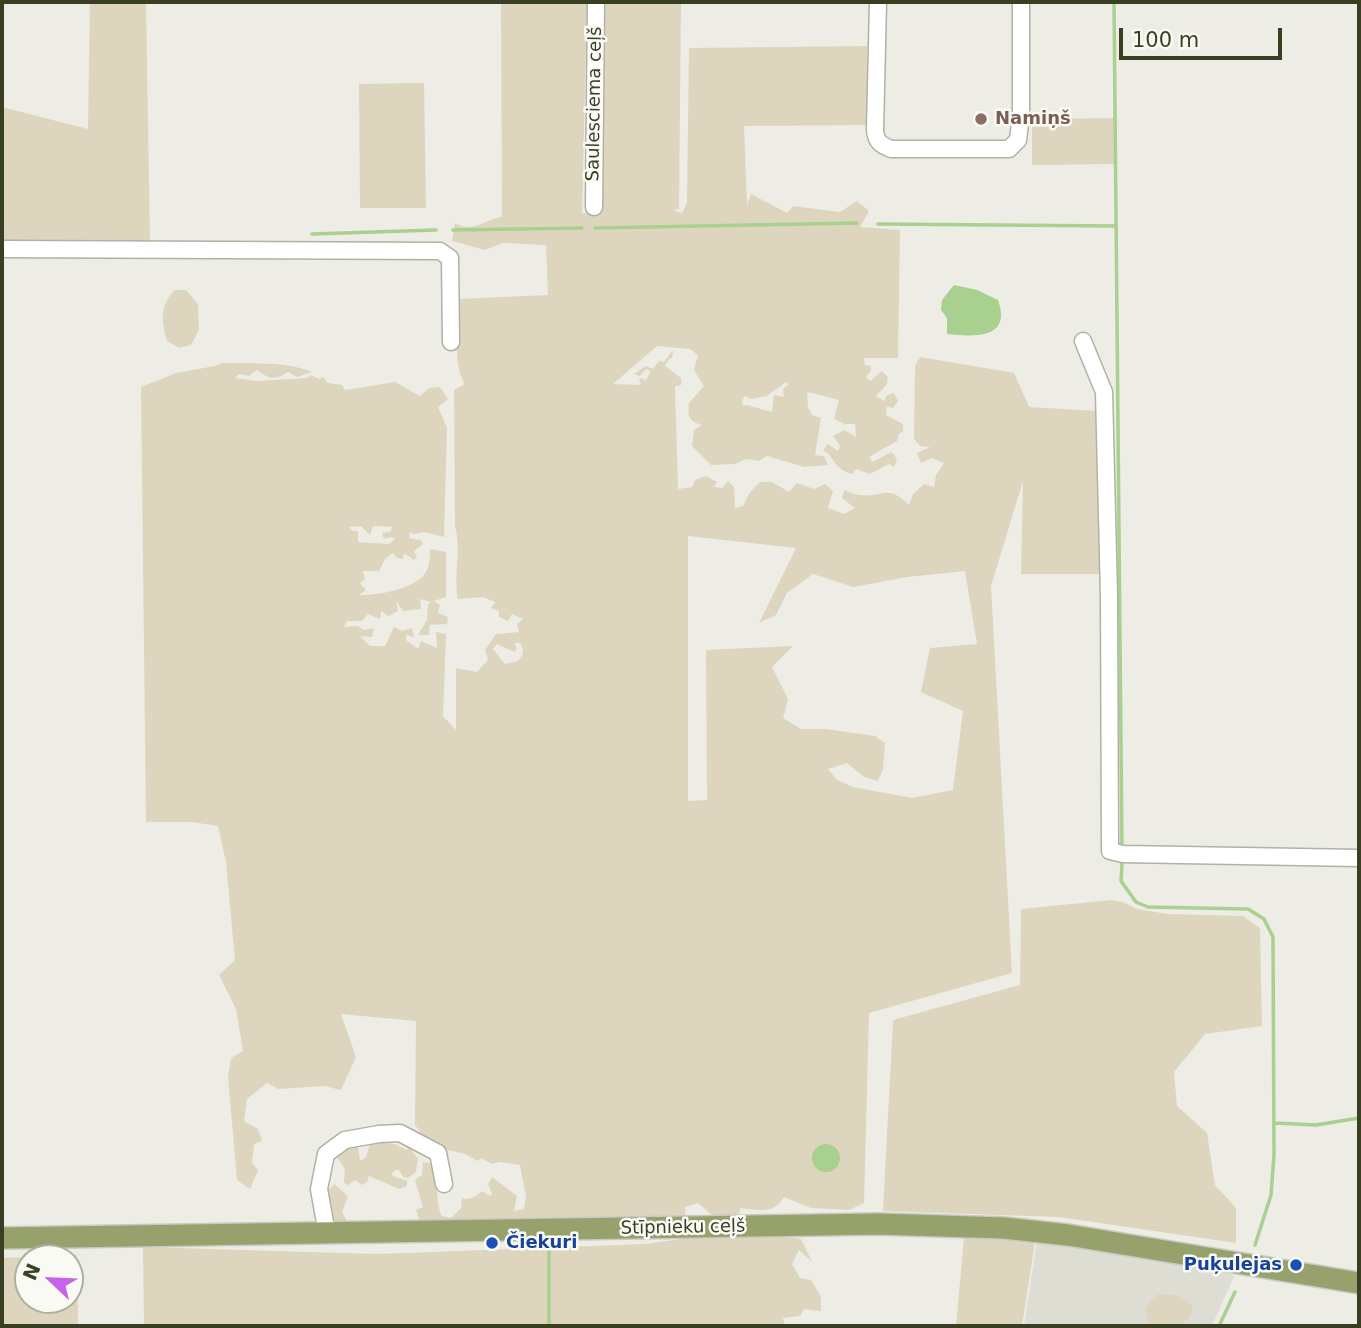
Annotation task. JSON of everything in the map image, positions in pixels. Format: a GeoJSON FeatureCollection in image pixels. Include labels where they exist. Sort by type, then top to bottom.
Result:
{"type":"FeatureCollection","features":[{"type":"Feature","properties":{"kind":"main road","name":"Stīpnieku ceļš"},"geometry":{"type":"LineString","coordinates":[[2,1238],[878,1224],[1004,1228],[1116,1241],[1359,1283]]}},
{"type":"Feature","properties":{"kind":"street","name":"Saulesciema ceļš"},"geometry":{"type":"LineString","coordinates":[[594,207],[596,2]]}},
{"type":"Feature","properties":{"kind":"street"},"geometry":{"type":"LineString","coordinates":[[878,2],[875,130],[880,144],[891,149],[1009,149],[1018,140],[1021,115],[1021,2]]}},
{"type":"Feature","properties":{"kind":"street"},"geometry":{"type":"LineString","coordinates":[[2,249],[440,251],[450,258],[451,342]]}},
{"type":"Feature","properties":{"kind":"street"},"geometry":{"type":"LineString","coordinates":[[1083,341],[1104,392],[1110,850],[1123,854],[1359,858]]}},
{"type":"Feature","properties":{"kind":"street"},"geometry":{"type":"LineString","coordinates":[[327,1234],[319,1189],[326,1154],[345,1140],[400,1133],[438,1153],[444,1184]]}},
{"type":"Feature","properties":{"kind":"shaded area"},"geometry":{"type":"Polygon","coordinates":[[[90,2],[146,2],[150,241],[2,241],[2,107],[88,129],[90,2]]]}},
{"type":"Feature","properties":{"kind":"shaded area"},"geometry":{"type":"Polygon","coordinates":[[[501,2],[587,2],[582,213],[601,212],[605,2],[681,2],[679,209],[672,210],[682,213],[687,203],[689,48],[867,46],[868,125],[744,126],[747,205],[751,194],[787,213],[793,206],[840,212],[857,201],[869,211],[860,227],[900,230],[898,358],[864,358],[865,365],[871,366],[866,377],[870,381],[882,371],[888,377],[887,384],[876,396],[884,401],[887,395],[894,393],[898,401],[893,408],[887,406],[886,415],[903,424],[903,431],[897,441],[869,457],[873,462],[891,452],[897,461],[894,467],[889,464],[870,474],[856,469],[852,474],[841,469],[823,450],[828,444],[838,451],[840,446],[833,436],[844,430],[856,437],[855,424],[845,424],[834,419],[839,400],[807,392],[808,407],[812,415],[821,418],[815,455],[824,456],[828,465],[804,467],[767,456],[759,461],[746,459],[735,464],[711,465],[692,446],[694,430],[702,425],[691,420],[689,411],[689,403],[704,386],[694,370],[698,355],[690,349],[657,346],[613,384],[641,385],[639,379],[643,378],[645,381],[651,371],[646,369],[640,376],[634,374],[646,366],[653,369],[659,361],[664,362],[673,350],[672,358],[665,366],[681,378],[681,385],[675,386],[678,489],[692,487],[695,480],[706,476],[717,482],[714,487],[722,488],[728,481],[734,487],[735,508],[743,506],[750,492],[760,482],[772,482],[789,492],[797,483],[814,489],[825,484],[833,491],[828,508],[844,514],[855,508],[842,498],[844,490],[860,495],[890,493],[902,498],[909,505],[913,494],[924,484],[934,487],[936,475],[944,463],[932,458],[921,463],[917,453],[930,447],[920,446],[914,439],[915,366],[920,357],[1014,373],[1029,407],[1098,411],[1101,574],[1021,574],[1023,481],[991,586],[1012,973],[869,1013],[864,1203],[849,1210],[811,1208],[784,1197],[770,1209],[740,1208],[739,1217],[713,1216],[698,1203],[685,1207],[686,1219],[422,1227],[416,1210],[423,1207],[415,1180],[422,1175],[423,1162],[435,1164],[440,1212],[442,1216],[451,1218],[461,1208],[462,1198],[470,1198],[482,1191],[490,1196],[492,1194],[488,1184],[492,1177],[517,1196],[514,1211],[524,1209],[526,1196],[520,1165],[499,1162],[492,1164],[481,1158],[478,1161],[465,1154],[435,1147],[421,1155],[415,1150],[420,1131],[415,1125],[416,1021],[341,1014],[356,1057],[341,1090],[324,1086],[279,1089],[267,1083],[247,1099],[244,1121],[258,1129],[262,1141],[254,1144],[252,1163],[258,1170],[250,1189],[237,1180],[228,1077],[231,1058],[243,1051],[236,1009],[219,975],[235,960],[226,862],[218,826],[191,822],[146,822],[141,387],[176,373],[222,363],[256,363],[302,368],[312,372],[297,377],[288,372],[272,378],[257,370],[249,376],[239,374],[235,378],[256,381],[307,378],[311,375],[319,379],[323,377],[328,383],[342,385],[345,390],[395,382],[420,396],[429,388],[440,387],[448,399],[438,407],[447,428],[444,537],[410,532],[409,538],[421,540],[423,544],[414,551],[417,558],[414,560],[404,553],[403,559],[397,558],[393,553],[385,559],[379,571],[363,571],[365,579],[360,583],[366,590],[359,595],[384,593],[411,585],[425,573],[430,549],[446,552],[446,597],[434,601],[440,605],[438,613],[448,617],[447,624],[430,625],[429,635],[418,635],[427,620],[428,604],[431,602],[420,599],[421,609],[403,611],[396,601],[398,611],[388,616],[381,611],[380,619],[368,614],[362,621],[347,621],[344,627],[357,626],[364,630],[374,628],[372,637],[360,636],[370,646],[385,646],[394,627],[402,631],[412,628],[414,637],[406,635],[406,640],[418,649],[421,641],[437,648],[436,632],[446,634],[443,716],[456,730],[456,668],[477,672],[488,660],[485,650],[496,634],[519,632],[517,624],[523,619],[512,614],[508,621],[499,617],[499,611],[491,608],[495,602],[483,597],[458,599],[457,590],[454,390],[465,384],[457,355],[458,299],[548,295],[546,245],[503,243],[485,250],[452,241],[455,223],[468,227],[502,217],[501,2]],[[786,382],[767,396],[751,399],[745,396],[743,406],[772,412],[774,395],[784,397],[783,389],[789,384],[786,382]],[[361,526],[349,527],[352,531],[358,531],[358,542],[389,544],[395,539],[384,539],[382,533],[390,532],[393,527],[373,526],[370,535],[361,526]],[[688,536],[688,801],[707,800],[706,650],[793,646],[772,667],[788,699],[783,718],[801,729],[826,729],[875,736],[885,743],[883,769],[878,781],[864,777],[847,763],[828,769],[837,780],[853,787],[912,798],[953,790],[963,711],[921,692],[930,648],[977,644],[965,571],[907,577],[853,587],[813,574],[787,593],[776,615],[759,623],[796,548],[688,536]],[[514,643],[517,648],[514,652],[497,644],[493,649],[505,664],[520,659],[522,648],[520,643],[514,643]]]}},
{"type":"Feature","properties":{"kind":"shaded area"},"geometry":{"type":"Polygon","coordinates":[[[424,83],[426,208],[360,208],[359,84],[424,83]]]}},
{"type":"Feature","properties":{"kind":"shaded area"},"geometry":{"type":"Polygon","coordinates":[[[1116,118],[1115,164],[1032,165],[1032,119],[1116,118]]]}},
{"type":"Feature","properties":{"kind":"shaded area"},"geometry":{"type":"Polygon","coordinates":[[[954,285],[977,290],[998,300],[1001,313],[1000,322],[995,329],[979,335],[947,334],[947,318],[941,310],[942,300],[954,285]]]}},
{"type":"Feature","properties":{"kind":"shaded area"},"geometry":{"type":"Polygon","coordinates":[[[174,290],[186,290],[198,304],[199,330],[191,345],[179,348],[167,341],[163,320],[166,302],[174,290]]]}},
{"type":"Feature","properties":{"kind":"shaded area"},"geometry":{"type":"Polygon","coordinates":[[[1112,900],[1137,909],[1168,914],[1243,916],[1260,928],[1262,1026],[1205,1034],[1174,1072],[1177,1106],[1207,1133],[1215,1185],[1236,1208],[1236,1243],[1059,1217],[883,1211],[893,1020],[1020,985],[1021,909],[1112,900]]]}},
{"type":"Feature","properties":{"kind":"shaded area"},"geometry":{"type":"Polygon","coordinates":[[[371,1141],[395,1144],[406,1150],[409,1147],[418,1159],[416,1172],[408,1178],[403,1177],[399,1170],[395,1170],[391,1175],[407,1181],[407,1186],[399,1189],[369,1176],[367,1182],[362,1185],[355,1180],[348,1185],[344,1183],[345,1169],[337,1157],[340,1149],[351,1142],[358,1146],[360,1161],[366,1157],[371,1141]]]}},
{"type":"Feature","properties":{"kind":"shaded area"},"geometry":{"type":"Polygon","coordinates":[[[826,1144],[836,1148],[840,1158],[836,1168],[826,1172],[816,1168],[812,1158],[816,1148],[826,1144]]]}},
{"type":"Feature","properties":{"kind":"shaded area"},"geometry":{"type":"Polygon","coordinates":[[[334,1184],[348,1196],[342,1212],[348,1223],[331,1224],[325,1189],[330,1189],[334,1184]]]}},
{"type":"Feature","properties":{"kind":"shaded area"},"geometry":{"type":"Polygon","coordinates":[[[689,1238],[801,1239],[812,1262],[799,1250],[792,1264],[800,1278],[811,1280],[821,1297],[821,1311],[804,1309],[800,1316],[783,1318],[785,1326],[144,1326],[143,1247],[377,1254],[644,1244],[689,1238]]]}},
{"type":"Feature","properties":{"kind":"shaded area"},"geometry":{"type":"Polygon","coordinates":[[[964,1238],[1004,1238],[1035,1242],[1022,1326],[956,1326],[964,1238]]]}},
{"type":"Feature","properties":{"kind":"shaded area"},"geometry":{"type":"Polygon","coordinates":[[[1037,1241],[1217,1269],[1234,1276],[1212,1326],[1024,1326],[1037,1241]]]}},
{"type":"Feature","properties":{"kind":"shaded area"},"geometry":{"type":"Polygon","coordinates":[[[2,1258],[14,1258],[14,1314],[78,1314],[78,1326],[2,1326],[2,1258]]]}},
{"type":"Feature","properties":{"kind":"shaded area"},"geometry":{"type":"Polygon","coordinates":[[[1156,1295],[1179,1296],[1190,1303],[1193,1310],[1188,1320],[1176,1326],[1150,1326],[1145,1309],[1156,1295]]]}},
{"type":"Feature","properties":{"kind":"waterway"},"geometry":{"type":"LineString","coordinates":[[1114,2],[1122,849]]}},
{"type":"Feature","properties":{"kind":"waterway"},"geometry":{"type":"LineString","coordinates":[[595,228],[857,223]]}},
{"type":"Feature","properties":{"kind":"waterway"},"geometry":{"type":"LineString","coordinates":[[878,224],[1116,226]]}},
{"type":"Feature","properties":{"kind":"waterway"},"geometry":{"type":"LineString","coordinates":[[453,230],[582,228]]}},
{"type":"Feature","properties":{"kind":"waterway"},"geometry":{"type":"LineString","coordinates":[[312,234],[436,230]]}},
{"type":"Feature","properties":{"kind":"waterway"},"geometry":{"type":"LineString","coordinates":[[1122,863],[1121,881],[1136,902],[1148,907],[1248,909],[1264,919],[1273,937],[1274,1155],[1271,1195],[1255,1245]]}},
{"type":"Feature","properties":{"kind":"waterway"},"geometry":{"type":"LineString","coordinates":[[1275,1123],[1316,1125],[1359,1118]]}},
{"type":"Feature","properties":{"kind":"waterway"},"geometry":{"type":"LineString","coordinates":[[549,1250],[549,1326]]}},
{"type":"Feature","properties":{"kind":"waterway"},"geometry":{"type":"LineString","coordinates":[[1219,1326],[1235,1292]]}},
{"type":"Feature","properties":{"kind":"place","name":"Namiņš"},"geometry":{"type":"Point","coordinates":[981,119]}},
{"type":"Feature","properties":{"kind":"place","name":"Čiekuri"},"geometry":{"type":"Point","coordinates":[492,1243]}},
{"type":"Feature","properties":{"kind":"place","name":"Puķulejas"},"geometry":{"type":"Point","coordinates":[1296,1265]}}]}
